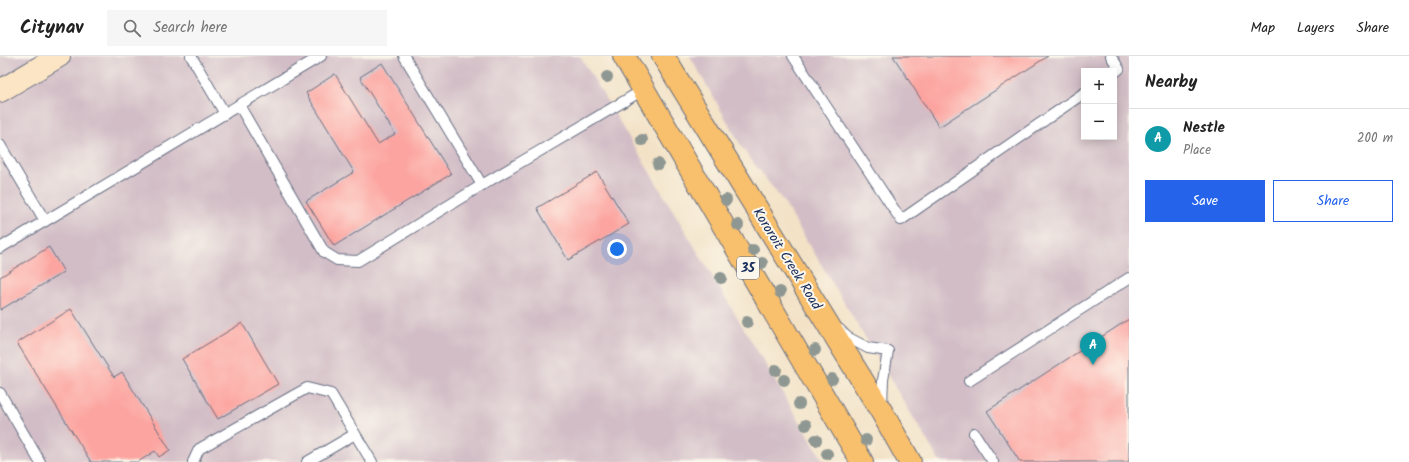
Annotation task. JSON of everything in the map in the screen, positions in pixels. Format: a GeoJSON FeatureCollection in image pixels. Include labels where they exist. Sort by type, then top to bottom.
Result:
{"type":"FeatureCollection","features":[{"type":"Feature","properties":{"kind":"main road"},"geometry":{"type":"LineString","coordinates":[[0,91],[59,56]]}},
{"type":"Feature","properties":{"kind":"main road","name":"35"},"geometry":{"type":"LineString","coordinates":[[624,56],[862,462]]}},
{"type":"Feature","properties":{"kind":"main road","name":"Kororoit Creek Road"},"geometry":{"type":"LineString","coordinates":[[663,56],[883,414],[910,462]]}},
{"type":"Feature","properties":{"kind":"lane"},"geometry":{"type":"LineString","coordinates":[[191,56],[224,114]]}},
{"type":"Feature","properties":{"kind":"lane"},"geometry":{"type":"LineString","coordinates":[[0,248],[321,56]]}},
{"type":"Feature","properties":{"kind":"lane"},"geometry":{"type":"LineString","coordinates":[[404,56],[482,185]]}},
{"type":"Feature","properties":{"kind":"lane"},"geometry":{"type":"LineString","coordinates":[[793,56],[901,220],[1081,95]]}},
{"type":"Feature","properties":{"kind":"lane"},"geometry":{"type":"LineString","coordinates":[[1110,56],[1119,69],[1117,71]]}},
{"type":"Feature","properties":{"kind":"lane"},"geometry":{"type":"LineString","coordinates":[[239,105],[324,252],[337,260],[358,261],[482,185],[643,90]]}},
{"type":"Feature","properties":{"kind":"lane"},"geometry":{"type":"LineString","coordinates":[[0,145],[45,221]]}},
{"type":"Feature","properties":{"kind":"lane"},"geometry":{"type":"LineString","coordinates":[[969,381],[1129,278]]}},
{"type":"Feature","properties":{"kind":"lane"},"geometry":{"type":"LineString","coordinates":[[810,296],[831,322],[847,336],[868,348],[888,351],[882,396],[883,414]]}},
{"type":"Feature","properties":{"kind":"lane"},"geometry":{"type":"LineString","coordinates":[[193,462],[199,449],[307,388],[331,394],[372,462]]}},
{"type":"Feature","properties":{"kind":"lane"},"geometry":{"type":"LineString","coordinates":[[0,393],[40,462]]}},
{"type":"Feature","properties":{"kind":"lane"},"geometry":{"type":"LineString","coordinates":[[974,433],[993,462]]}},
{"type":"Feature","properties":{"kind":"lane"},"geometry":{"type":"LineString","coordinates":[[307,462],[355,434]]}},
{"type":"Feature","properties":{"kind":"shaded area"},"geometry":{"type":"Polygon","coordinates":[[[0,56],[580,56],[824,462],[0,462],[0,56]]]}},
{"type":"Feature","properties":{"kind":"shaded area"},"geometry":{"type":"Polygon","coordinates":[[[690,56],[1129,56],[1129,462],[940,462],[783,201],[743,149],[690,56]]]}},
{"type":"Feature","properties":{"kind":"building"},"geometry":{"type":"Polygon","coordinates":[[[893,56],[1048,56],[939,127],[893,56]]]}},
{"type":"Feature","properties":{"kind":"building"},"geometry":{"type":"Polygon","coordinates":[[[382,63],[451,174],[334,246],[306,201],[354,172],[306,93],[335,74],[378,144],[395,134],[360,77],[382,63]]]}},
{"type":"Feature","properties":{"kind":"building"},"geometry":{"type":"Polygon","coordinates":[[[597,172],[629,224],[568,260],[537,208],[597,172]]]}},
{"type":"Feature","properties":{"kind":"building"},"geometry":{"type":"Polygon","coordinates":[[[49,247],[64,272],[0,310],[0,277],[49,247]]]}},
{"type":"Feature","properties":{"kind":"building"},"geometry":{"type":"Polygon","coordinates":[[[71,309],[114,377],[122,372],[170,450],[159,457],[155,451],[138,462],[91,462],[17,343],[71,309]]]}},
{"type":"Feature","properties":{"kind":"building"},"geometry":{"type":"Polygon","coordinates":[[[1129,319],[1129,462],[1020,462],[987,411],[1129,319]]]}},
{"type":"Feature","properties":{"kind":"building"},"geometry":{"type":"Polygon","coordinates":[[[242,323],[278,384],[218,419],[182,359],[242,323]]]}},
{"type":"Feature","properties":{"kind":"place","name":"Nestle"},"geometry":{"type":"Point","coordinates":[1093,365]}}]}
